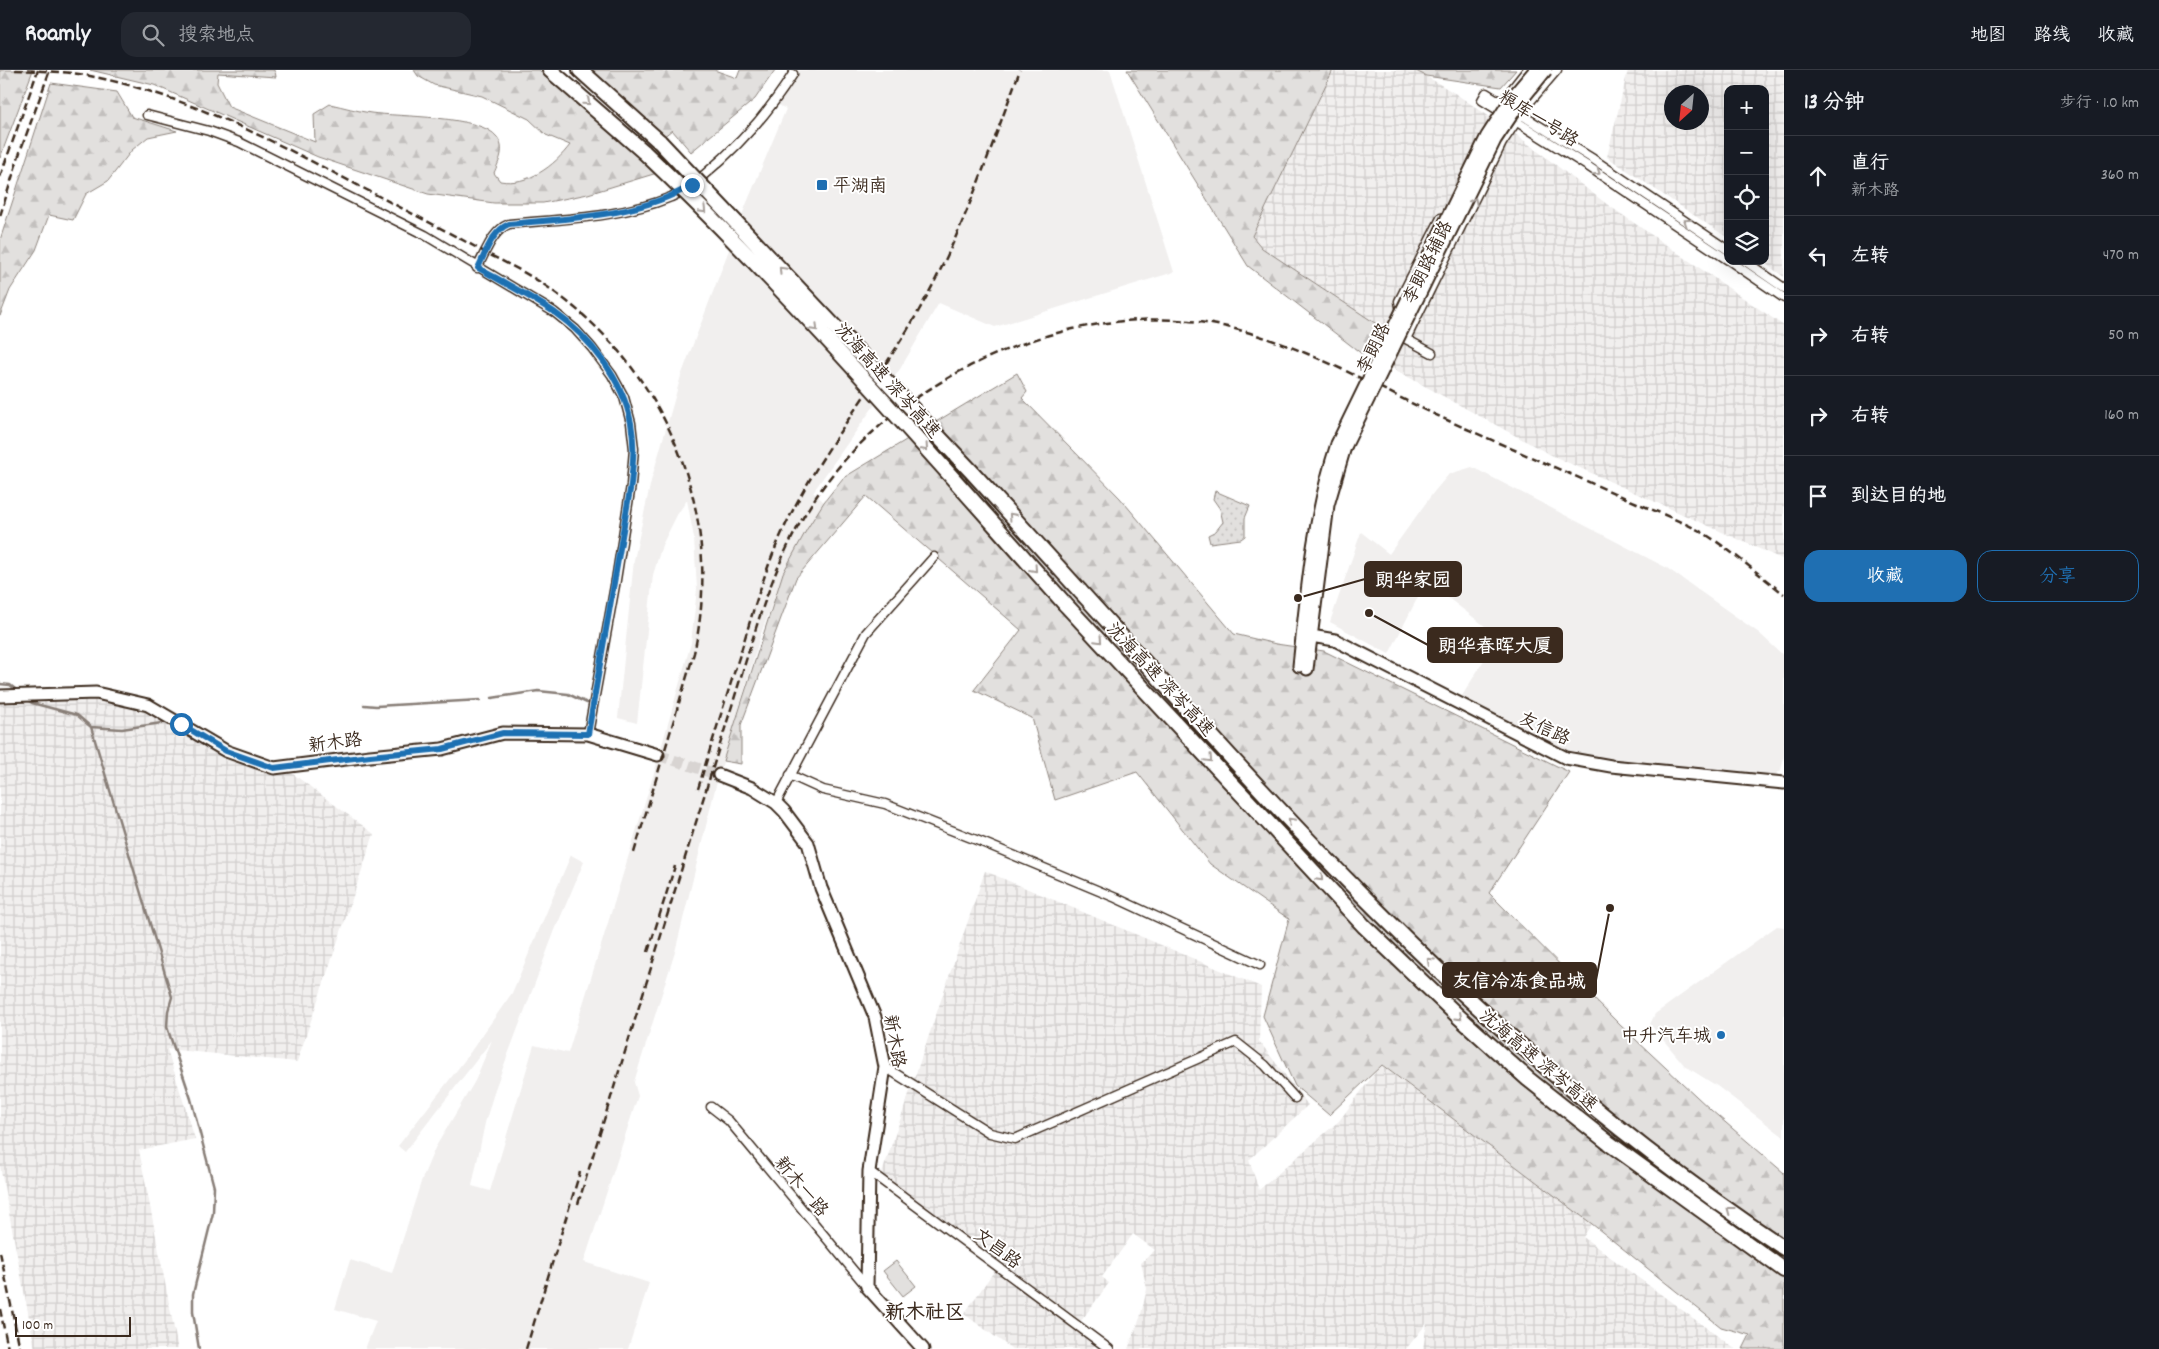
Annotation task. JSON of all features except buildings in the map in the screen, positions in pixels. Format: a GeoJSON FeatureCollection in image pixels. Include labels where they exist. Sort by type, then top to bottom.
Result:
{"type":"FeatureCollection","features":[{"type":"Feature","properties":{"kind":"highway","name":"沈海高速 深岑高速"},"geometry":{"type":"LineString","coordinates":[[550,70],[687,192],[852,366],[1065,604],[1364,926],[1459,1017],[1528,1079],[1610,1144],[1784,1270]]}},
{"type":"Feature","properties":{"kind":"highway","name":"沈海高速 深岑高速"},"geometry":{"type":"LineString","coordinates":[[580,70],[660,142],[964,464],[1266,794],[1374,908],[1481,1009],[1568,1086],[1617,1126],[1752,1226],[1784,1247]]}},
{"type":"Feature","properties":{"kind":"street","name":"李朗路辅路"},"geometry":{"type":"LineString","coordinates":[[1406,339],[1399,301],[1484,133],[1527,70]]}},
{"type":"Feature","properties":{"kind":"street","name":"李朗路"},"geometry":{"type":"LineString","coordinates":[[1535,70],[1513,96],[1487,136],[1341,445],[1320,504],[1311,557],[1303,668],[1311,632],[1328,505],[1341,445],[1495,140],[1521,101],[1546,70]]}},
{"type":"Feature","properties":{"kind":"street","name":"李朗路辅路"},"geometry":{"type":"LineString","coordinates":[[1406,339],[1502,143],[1556,70]]}},
{"type":"Feature","properties":{"kind":"street"},"geometry":{"type":"LineString","coordinates":[[478,268],[492,238],[509,224],[576,218],[632,209],[672,197],[692,185],[720,162],[756,125],[775,103],[793,74]]}},
{"type":"Feature","properties":{"kind":"street","name":"粮库一号路"},"geometry":{"type":"LineString","coordinates":[[1500,107],[1724,257]]}},
{"type":"Feature","properties":{"kind":"street"},"geometry":{"type":"LineString","coordinates":[[147,116],[209,131],[238,142],[397,220],[554,312],[575,329],[612,375],[624,398],[631,423],[634,449],[631,484],[588,734]]}},
{"type":"Feature","properties":{"kind":"street","name":"粮库一号路"},"geometry":{"type":"LineString","coordinates":[[1518,119],[1593,159],[1724,247]]}},
{"type":"Feature","properties":{"kind":"street","name":"粮库一号路"},"geometry":{"type":"LineString","coordinates":[[1736,265],[1784,298]]}},
{"type":"Feature","properties":{"kind":"street"},"geometry":{"type":"LineString","coordinates":[[1751,265],[1784,288]]}},
{"type":"Feature","properties":{"kind":"street"},"geometry":{"type":"LineString","coordinates":[[1406,339],[1432,353]]}},
{"type":"Feature","properties":{"kind":"street"},"geometry":{"type":"LineString","coordinates":[[776,803],[866,633],[934,557]]}},
{"type":"Feature","properties":{"kind":"street","name":"友信路"},"geometry":{"type":"LineString","coordinates":[[1311,632],[1336,634],[1567,752],[1612,760],[1784,776]]}},
{"type":"Feature","properties":{"kind":"street","name":"友信路"},"geometry":{"type":"LineString","coordinates":[[1311,632],[1335,640],[1566,758],[1611,766],[1784,783]]}},
{"type":"Feature","properties":{"kind":"street","name":"新木路"},"geometry":{"type":"LineString","coordinates":[[5,696],[96,693],[148,705],[226,751],[274,768],[442,749],[503,733],[588,734],[658,755]]}},
{"type":"Feature","properties":{"kind":"street","name":"新木路"},"geometry":{"type":"LineString","coordinates":[[719,775],[752,788],[776,803],[808,843],[821,888],[848,949],[874,1017],[885,1067],[869,1171],[867,1287]]}},
{"type":"Feature","properties":{"kind":"street"},"geometry":{"type":"LineString","coordinates":[[790,775],[823,790],[886,804],[984,843],[1116,898],[1260,965]]}},
{"type":"Feature","properties":{"kind":"street"},"geometry":{"type":"LineString","coordinates":[[885,1067],[990,1133],[1015,1139],[1236,1042],[1265,1065],[1295,1098]]}},
{"type":"Feature","properties":{"kind":"street","name":"新木一路"},"geometry":{"type":"LineString","coordinates":[[711,1107],[729,1121],[867,1287]]}},
{"type":"Feature","properties":{"kind":"street","name":"文昌路"},"geometry":{"type":"LineString","coordinates":[[869,1171],[1109,1349]]}},
{"type":"Feature","properties":{"kind":"street"},"geometry":{"type":"LineString","coordinates":[[867,1287],[923,1349]]}},
{"type":"Feature","properties":{"kind":"shaded area"},"geometry":{"type":"Polygon","coordinates":[[[789,70],[1110,70],[1174,272],[995,327],[939,303],[900,369],[813,492],[824,502],[783,573],[761,634],[715,789],[675,952],[634,1082],[638,1096],[584,1262],[649,1283],[628,1349],[365,1349],[376,1321],[335,1309],[350,1260],[392,1273],[422,1179],[435,1148],[475,1081],[492,1040],[405,1152],[398,1146],[464,1061],[512,993],[571,855],[584,862],[555,930],[495,1089],[485,1123],[472,1186],[490,1191],[534,1045],[568,1053],[654,773],[691,643],[697,589],[694,538],[687,500],[662,545],[653,575],[637,723],[618,718],[634,560],[651,481],[681,376],[746,205],[786,109],[775,103],[793,74],[789,70]]]}},
{"type":"Feature","properties":{"kind":"shaded area"},"geometry":{"type":"Polygon","coordinates":[[[1333,70],[1414,70],[1426,76],[1518,136],[1608,205],[1784,326],[1784,560],[1549,454],[1368,355],[1378,325],[1262,248],[1252,236],[1333,70]]]}},
{"type":"Feature","properties":{"kind":"shaded area"},"geometry":{"type":"Polygon","coordinates":[[[1628,70],[1784,70],[1784,277],[1768,265],[1769,85],[1724,85],[1724,235],[1607,157],[1628,70]]]}},
{"type":"Feature","properties":{"kind":"shaded area"},"geometry":{"type":"Polygon","coordinates":[[[1472,467],[1667,568],[1759,633],[1784,656],[1784,756],[1781,770],[1775,775],[1639,762],[1566,752],[1462,696],[1492,647],[1490,630],[1426,581],[1389,654],[1330,622],[1361,532],[1389,554],[1449,474],[1472,467]]]}},
{"type":"Feature","properties":{"kind":"shaded area"},"geometry":{"type":"Polygon","coordinates":[[[95,698],[146,710],[179,728],[289,771],[374,834],[297,1062],[167,1049],[195,1139],[139,1150],[178,1349],[35,1349],[0,1166],[0,701],[95,698]]]}},
{"type":"Feature","properties":{"kind":"shaded area"},"geometry":{"type":"Polygon","coordinates":[[[985,871],[1261,987],[1259,1041],[1308,1105],[1249,1160],[1259,1190],[1339,1121],[1381,1065],[1592,1224],[1583,1237],[1735,1349],[1423,1349],[1427,1323],[1406,1349],[1128,1349],[1140,1318],[1147,1289],[1141,1263],[1155,1250],[1133,1234],[1102,1277],[1109,1283],[1081,1321],[881,1176],[985,871]]]}},
{"type":"Feature","properties":{"kind":"shaded area","name":"中升汽车城"},"geometry":{"type":"Polygon","coordinates":[[[1777,926],[1784,927],[1784,1137],[1717,1086],[1685,1066],[1650,1024],[1655,1014],[1777,926]]]}},
{"type":"Feature","properties":{"kind":"shaded area"},"geometry":{"type":"Polygon","coordinates":[[[995,1270],[1096,1343],[1092,1349],[1012,1349],[964,1314],[995,1270]]]}},
{"type":"Feature","properties":{"kind":"green space"},"geometry":{"type":"Polygon","coordinates":[[[0,70],[33,70],[0,158],[0,70]]]}},
{"type":"Feature","properties":{"kind":"green space"},"geometry":{"type":"Polygon","coordinates":[[[90,70],[272,70],[275,71],[276,77],[218,73],[217,83],[229,107],[315,142],[314,114],[330,104],[371,113],[438,118],[474,125],[488,130],[497,137],[501,150],[500,160],[494,173],[500,181],[510,182],[540,173],[564,153],[570,145],[546,135],[529,119],[482,96],[434,85],[418,76],[414,70],[539,70],[657,173],[588,194],[543,203],[494,203],[428,194],[318,157],[154,85],[90,70]]]}},
{"type":"Feature","properties":{"kind":"green space"},"geometry":{"type":"Polygon","coordinates":[[[590,70],[714,70],[737,78],[740,70],[775,70],[755,99],[691,152],[672,130],[663,137],[590,70]]]}},
{"type":"Feature","properties":{"kind":"green space"},"geometry":{"type":"Polygon","coordinates":[[[1127,70],[1333,70],[1252,236],[1262,248],[1378,325],[1362,354],[1248,266],[1127,70]]]}},
{"type":"Feature","properties":{"kind":"green space"},"geometry":{"type":"Polygon","coordinates":[[[1414,70],[1516,70],[1501,87],[1426,76],[1414,70]]]}},
{"type":"Feature","properties":{"kind":"green space"},"geometry":{"type":"Polygon","coordinates":[[[51,83],[117,92],[132,117],[177,131],[148,137],[132,150],[108,181],[86,194],[73,220],[49,215],[36,250],[10,290],[0,316],[0,240],[51,83]]]}},
{"type":"Feature","properties":{"kind":"green space"},"geometry":{"type":"Polygon","coordinates":[[[1017,373],[1027,392],[1022,398],[1120,498],[1234,634],[1276,644],[1324,651],[1569,772],[1489,893],[1620,1025],[1711,1110],[1784,1173],[1784,1349],[1743,1349],[1750,1335],[1721,1327],[1592,1224],[1382,1065],[1329,1115],[1295,1086],[1263,1016],[1289,919],[1210,864],[1137,772],[1055,800],[1032,718],[974,690],[1021,630],[866,496],[796,578],[741,725],[741,764],[723,761],[783,573],[824,502],[843,478],[1017,373]]]}},
{"type":"Feature","properties":{"kind":"green space"},"geometry":{"type":"Polygon","coordinates":[[[1215,491],[1250,506],[1245,518],[1245,536],[1241,539],[1210,543],[1208,535],[1216,531],[1223,522],[1220,509],[1213,499],[1215,491]]]}},
{"type":"Feature","properties":{"kind":"green space"},"geometry":{"type":"Polygon","coordinates":[[[896,1261],[916,1286],[903,1296],[883,1271],[896,1261]]]}},
{"type":"Feature","properties":{"kind":"waterway"},"geometry":{"type":"LineString","coordinates":[[0,684],[10,685],[18,691]]}},
{"type":"Feature","properties":{"kind":"waterway"},"geometry":{"type":"LineString","coordinates":[[492,698],[538,691],[568,694],[587,703]]}},
{"type":"Feature","properties":{"kind":"waterway"},"geometry":{"type":"LineString","coordinates":[[27,700],[77,715],[91,727],[172,997],[168,1011],[167,1027],[191,1099],[214,1187],[213,1213],[193,1294],[193,1312],[199,1349]]}},
{"type":"Feature","properties":{"kind":"waterway"},"geometry":{"type":"LineString","coordinates":[[364,705],[376,706],[480,700]]}},
{"type":"Feature","properties":{"kind":"waterway"},"geometry":{"type":"LineString","coordinates":[[91,727],[122,729],[168,722]]}},
{"type":"Feature","properties":{"kind":"tunnel"},"geometry":{"type":"LineString","coordinates":[[658,755],[719,775]]}},
{"type":"Feature","properties":{"kind":"railway"},"geometry":{"type":"LineString","coordinates":[[15,70],[72,73],[126,84],[161,95],[231,122],[298,154],[538,280],[593,324],[628,363],[656,405],[678,451],[693,499],[701,549],[702,601],[694,653],[633,856]]}},
{"type":"Feature","properties":{"kind":"railway"},"geometry":{"type":"LineString","coordinates":[[0,177],[38,70]]}},
{"type":"Feature","properties":{"kind":"railway"},"geometry":{"type":"LineString","coordinates":[[0,216],[21,149],[50,70]]}},
{"type":"Feature","properties":{"kind":"railway"},"geometry":{"type":"LineString","coordinates":[[698,789],[757,599],[781,534],[803,491],[902,338],[934,283],[974,193],[1020,70]]}},
{"type":"Feature","properties":{"kind":"railway"},"geometry":{"type":"LineString","coordinates":[[578,1204],[756,628],[779,565],[810,506],[837,469],[875,430],[919,396],[967,368],[1020,345],[1074,329],[1130,320],[1185,321],[1239,330],[1297,349],[1467,429],[1689,526],[1705,534],[1725,548],[1784,594]]}},
{"type":"Feature","properties":{"kind":"railway"},"geometry":{"type":"LineString","coordinates":[[648,952],[675,866]]}},
{"type":"Feature","properties":{"kind":"railway"},"geometry":{"type":"LineString","coordinates":[[526,1349],[580,1172]]}},
{"type":"Feature","properties":{"kind":"railway"},"geometry":{"type":"LineString","coordinates":[[0,1252],[20,1349]]}},
{"type":"Feature","properties":{"kind":"railway"},"geometry":{"type":"LineString","coordinates":[[0,1309],[8,1349]]}},
{"type":"Feature","properties":{"kind":"place","name":"平湖南"},"geometry":{"type":"Point","coordinates":[822,185]}},
{"type":"Feature","properties":{"kind":"place","name":"朗华家园"},"geometry":{"type":"Point","coordinates":[1298,598]}},
{"type":"Feature","properties":{"kind":"place","name":"朗华春晖大厦"},"geometry":{"type":"Point","coordinates":[1369,613]}},
{"type":"Feature","properties":{"kind":"place","name":"友信冷冻食品城"},"geometry":{"type":"Point","coordinates":[1610,908]}},
{"type":"Feature","properties":{"kind":"place","name":"中升汽车城"},"geometry":{"type":"Point","coordinates":[1721,1035]}},
{"type":"Feature","properties":{"kind":"district","name":"新木社区"},"geometry":{"type":"Point","coordinates":[925,1311]}},
{"type":"Feature","properties":{"kind":"route"},"geometry":{"type":"LineString","coordinates":[[181,724],[226,751],[274,768],[442,749],[503,733],[588,734],[631,484],[634,449],[631,423],[624,398],[612,375],[575,329],[554,312],[478,268],[492,238],[509,224],[576,218],[632,209],[672,197],[692,185]]}}]}
